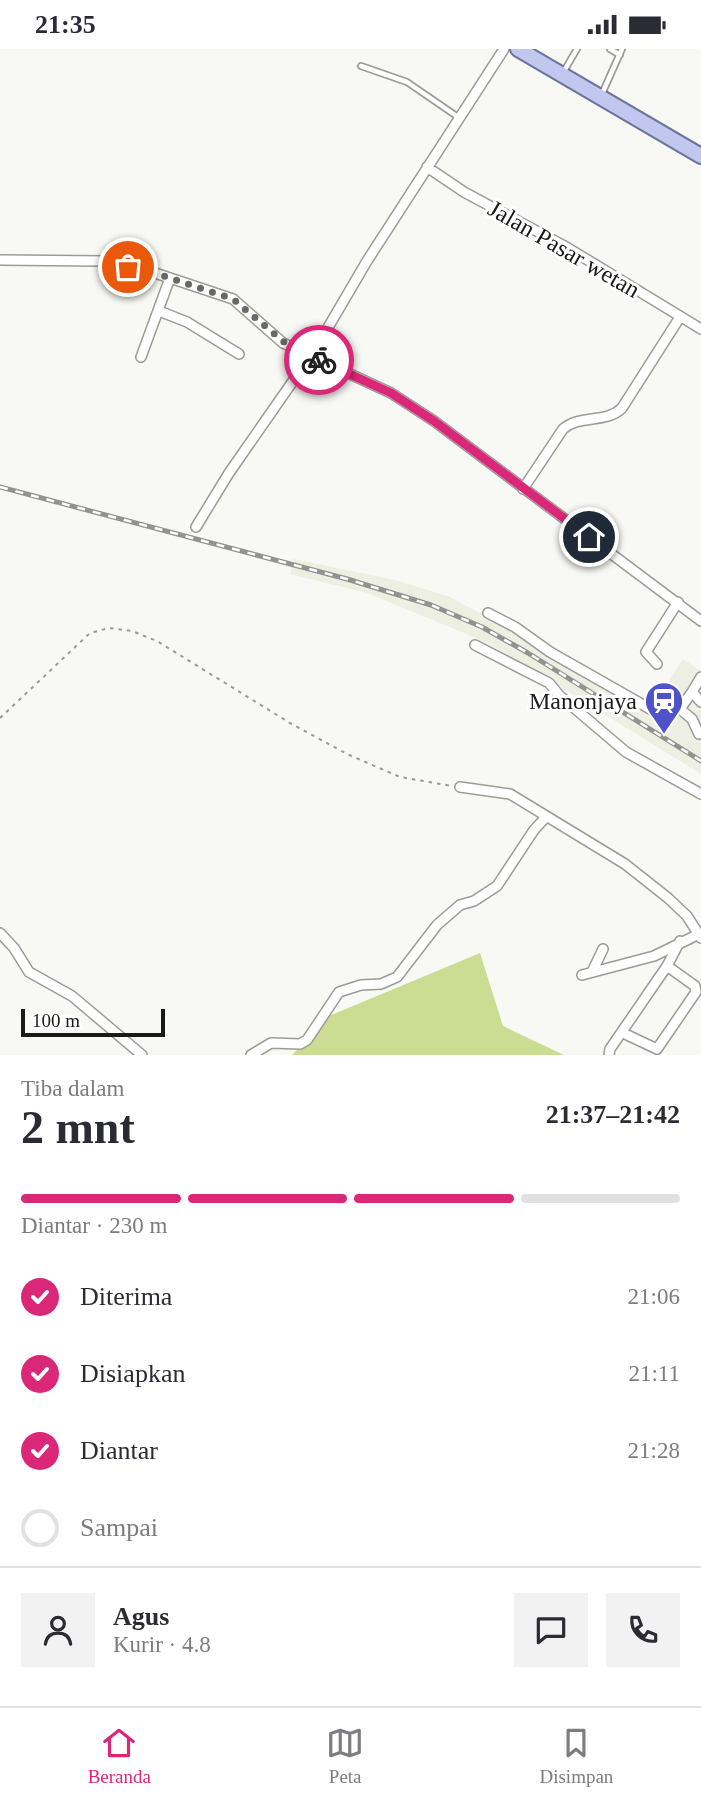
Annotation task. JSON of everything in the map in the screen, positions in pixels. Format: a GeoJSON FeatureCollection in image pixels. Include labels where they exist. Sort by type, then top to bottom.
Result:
{"type":"FeatureCollection","features":[{"type":"Feature","properties":{"kind":"main road"},"geometry":{"type":"LineString","coordinates":[[518,49],[701,156]]}},
{"type":"Feature","properties":{"kind":"street"},"geometry":{"type":"LineString","coordinates":[[196,527],[229,473],[314,358],[354,282],[504,49]]}},
{"type":"Feature","properties":{"kind":"street","name":"Jalan Pasar wetan"},"geometry":{"type":"LineString","coordinates":[[427,167],[464,192],[568,248],[701,329]]}},
{"type":"Feature","properties":{"kind":"street"},"geometry":{"type":"LineString","coordinates":[[0,260],[103,261],[170,278],[233,299],[278,338],[401,400],[434,421],[701,621]]}},
{"type":"Feature","properties":{"kind":"street"},"geometry":{"type":"LineString","coordinates":[[141,357],[170,278]]}},
{"type":"Feature","properties":{"kind":"street"},"geometry":{"type":"LineString","coordinates":[[159,311],[187,322],[239,354]]}},
{"type":"Feature","properties":{"kind":"street"},"geometry":{"type":"LineString","coordinates":[[523,489],[570,423],[615,415],[622,408],[680,317]]}},
{"type":"Feature","properties":{"kind":"street"},"geometry":{"type":"LineString","coordinates":[[657,664],[646,652],[678,602]]}},
{"type":"Feature","properties":{"kind":"street"},"geometry":{"type":"LineString","coordinates":[[488,613],[652,710],[675,706],[692,719],[699,734]]}},
{"type":"Feature","properties":{"kind":"street"},"geometry":{"type":"LineString","coordinates":[[475,645],[549,683],[564,700],[626,752],[701,794]]}},
{"type":"Feature","properties":{"kind":"street"},"geometry":{"type":"LineString","coordinates":[[680,709],[701,677]]}},
{"type":"Feature","properties":{"kind":"street"},"geometry":{"type":"LineString","coordinates":[[692,692],[701,702]]}},
{"type":"Feature","properties":{"kind":"street"},"geometry":{"type":"LineString","coordinates":[[460,787],[506,793],[625,864],[687,916],[699,937],[680,941],[654,956],[587,974],[603,949]]}},
{"type":"Feature","properties":{"kind":"street"},"geometry":{"type":"LineString","coordinates":[[251,1055],[271,1043],[296,1044],[307,1040],[339,992],[361,985],[381,984],[397,977],[437,925],[460,905],[474,901],[497,886],[534,830],[546,817]]}},
{"type":"Feature","properties":{"kind":"street"},"geometry":{"type":"LineString","coordinates":[[0,933],[14,948],[29,972],[72,996],[142,1055]]}},
{"type":"Feature","properties":{"kind":"street"},"geometry":{"type":"LineString","coordinates":[[609,1055],[610,1049],[667,966],[680,941]]}},
{"type":"Feature","properties":{"kind":"street"},"geometry":{"type":"LineString","coordinates":[[623,1033],[656,1049],[696,992],[695,986],[667,966]]}},
{"type":"Feature","properties":{"kind":"lane"},"geometry":{"type":"LineString","coordinates":[[561,75],[577,49]]}},
{"type":"Feature","properties":{"kind":"lane"},"geometry":{"type":"LineString","coordinates":[[600,98],[621,52],[610,49]]}},
{"type":"Feature","properties":{"kind":"lane"},"geometry":{"type":"LineString","coordinates":[[361,66],[407,82],[460,118]]}},
{"type":"Feature","properties":{"kind":"path"},"geometry":{"type":"LineString","coordinates":[[0,719],[90,632],[109,628],[132,631],[157,641],[290,723],[348,754],[400,777],[460,787]]}},
{"type":"Feature","properties":{"kind":"shaded area"},"geometry":{"type":"Polygon","coordinates":[[[294,559],[395,580],[450,597],[529,640],[649,712],[683,659],[701,671],[701,774],[499,649],[367,593],[290,574],[294,559]]]}},
{"type":"Feature","properties":{"kind":"green space"},"geometry":{"type":"Polygon","coordinates":[[[480,953],[503,1026],[564,1055],[292,1055],[329,1016],[480,953]]]}},
{"type":"Feature","properties":{"kind":"railway"},"geometry":{"type":"LineString","coordinates":[[0,487],[347,579],[431,605],[482,627],[528,653],[701,761]]}},
{"type":"Feature","properties":{"kind":"way so far"},"geometry":{"type":"LineString","coordinates":[[128,267],[152,272],[233,299],[272,334],[319,360]]}},
{"type":"Feature","properties":{"kind":"place","name":"Manonjaya"},"geometry":{"type":"Point","coordinates":[664,735]}},
{"type":"Feature","properties":{"kind":"route"},"geometry":{"type":"LineString","coordinates":[[319,360],[391,393],[434,421],[589,537]]}}]}
